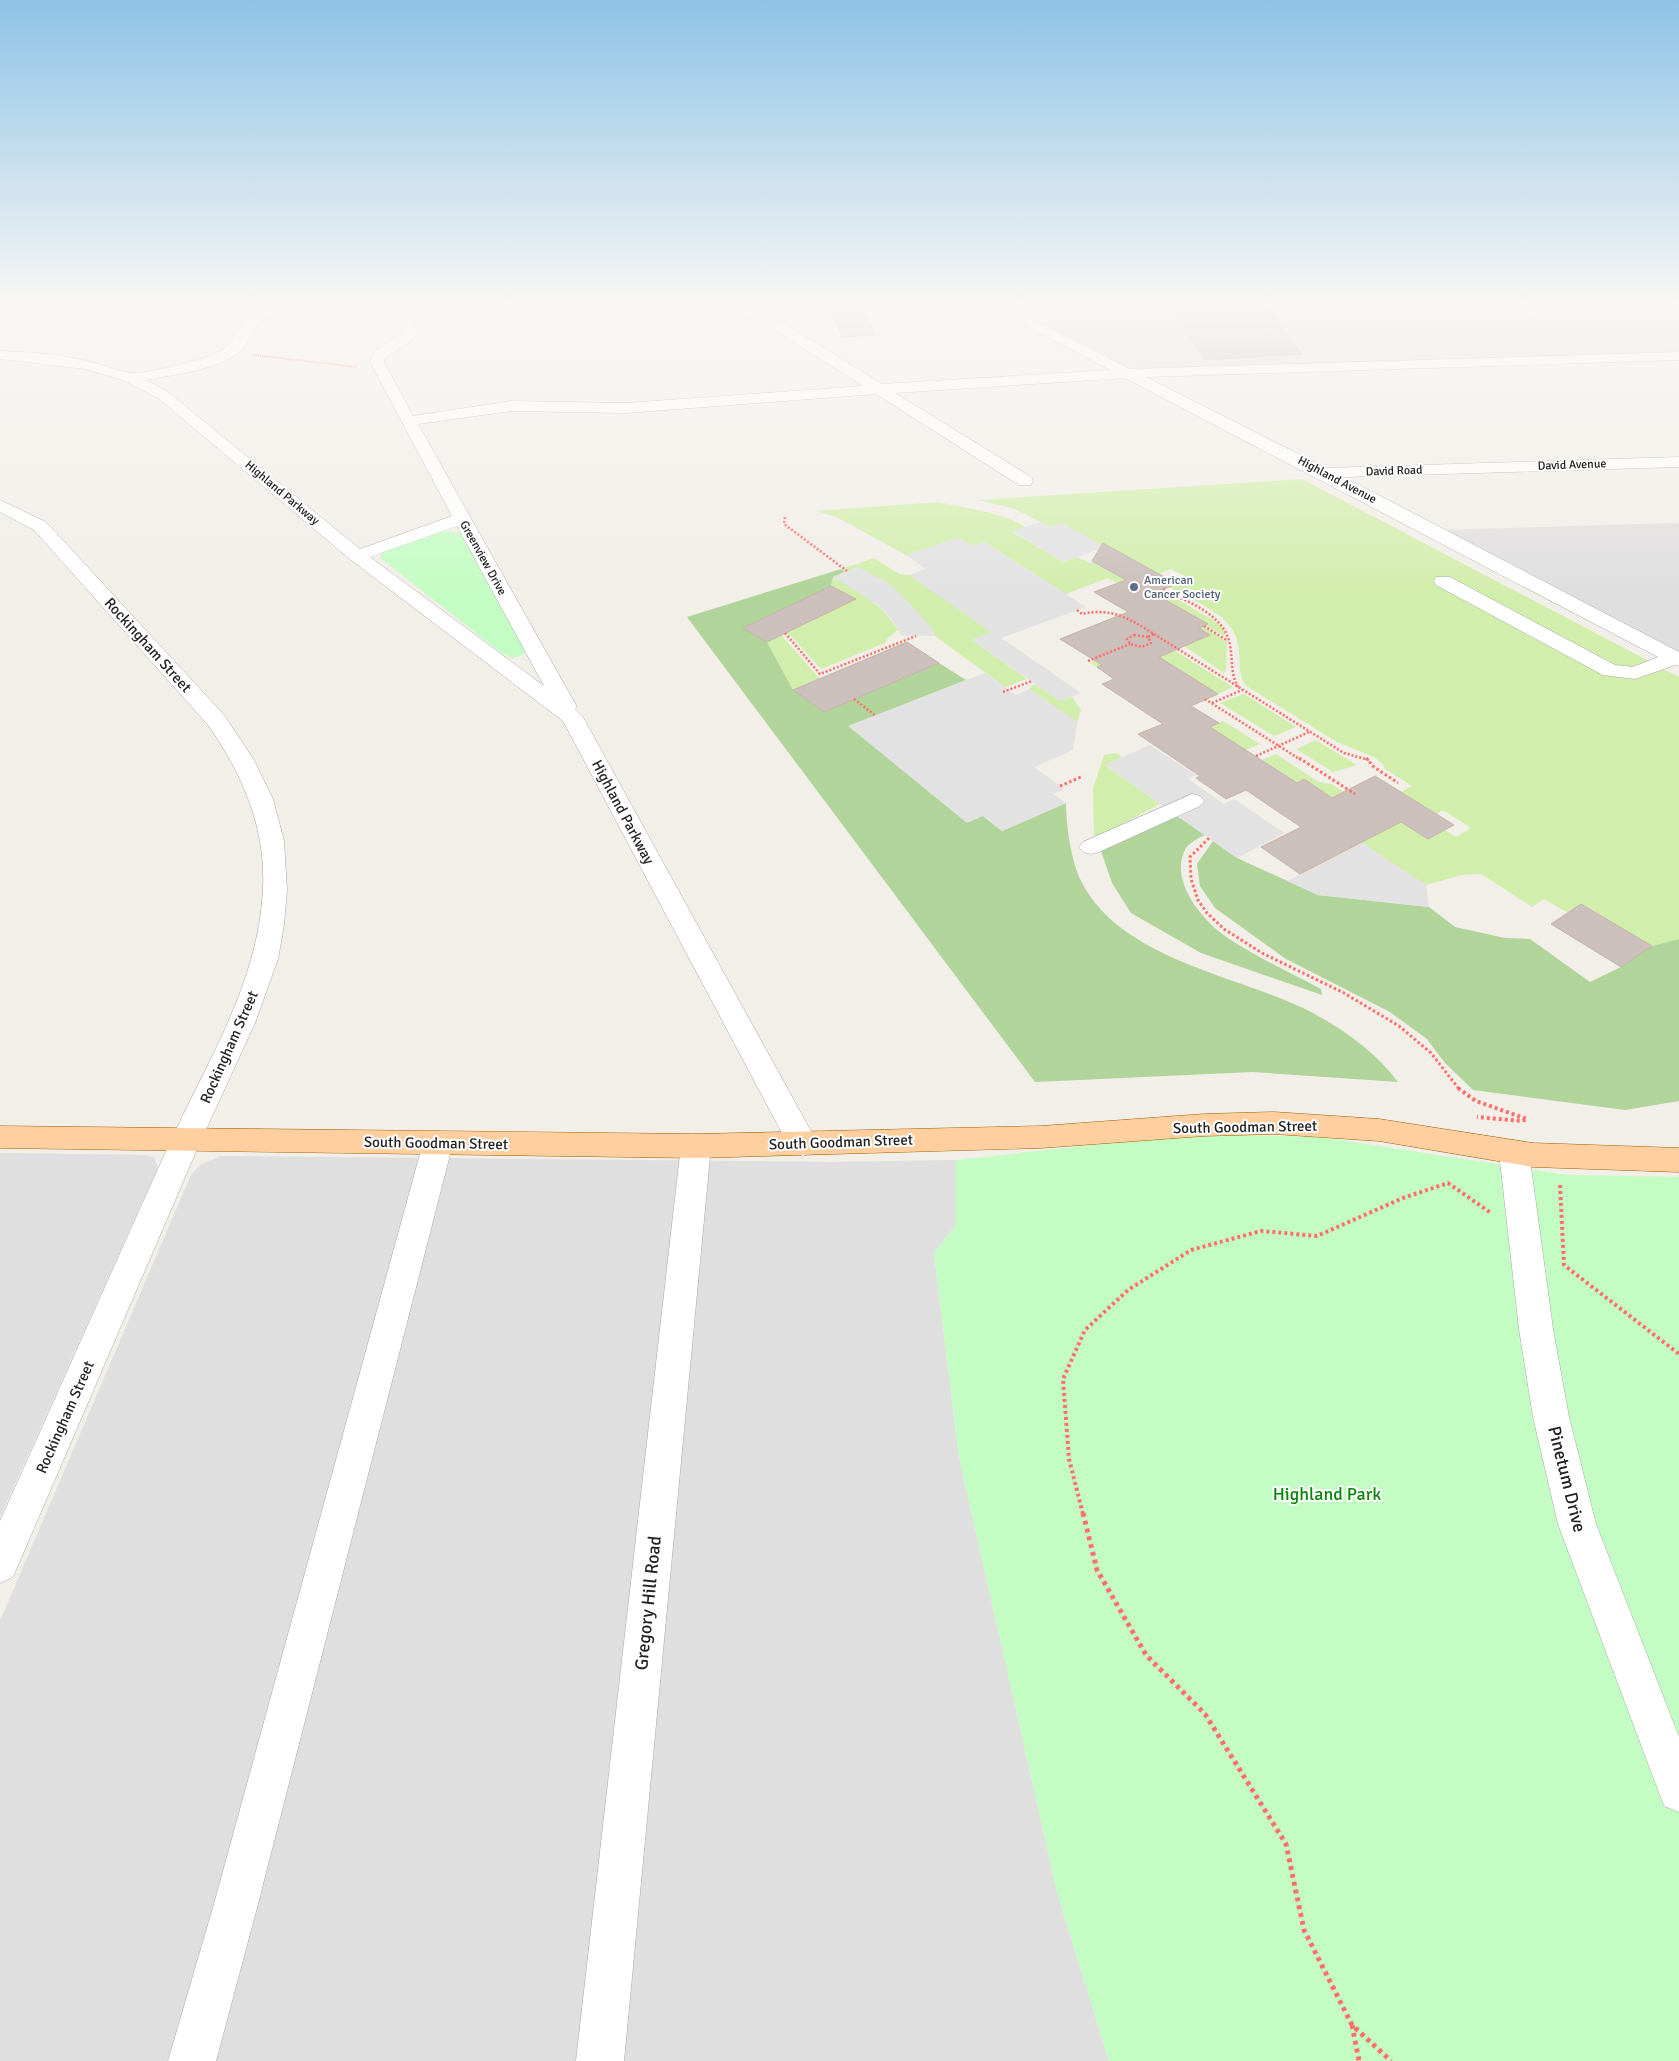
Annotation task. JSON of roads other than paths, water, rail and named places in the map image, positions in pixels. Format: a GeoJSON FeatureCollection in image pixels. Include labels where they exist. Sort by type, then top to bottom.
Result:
{"type":"FeatureCollection","features":[{"type":"Feature","properties":{"kind":"main road","name":"South Goodman Street"},"geometry":{"type":"LineString","coordinates":[[0,1137],[696,1146],[1041,1137],[1204,1125],[1274,1123],[1379,1130],[1533,1155],[1679,1160]]}},
{"type":"Feature","properties":{"kind":"street","name":"Highland Parkway"},"geometry":{"type":"LineString","coordinates":[[170,401],[357,556],[572,717],[803,1144]]}},
{"type":"Feature","properties":{"kind":"street","name":"Greenview Drive"},"geometry":{"type":"LineString","coordinates":[[397,401],[572,717]]}},
{"type":"Feature","properties":{"kind":"street"},"geometry":{"type":"LineString","coordinates":[[408,422],[512,406],[626,408],[717,401]]}},
{"type":"Feature","properties":{"kind":"street"},"geometry":{"type":"LineString","coordinates":[[899,401],[1025,481]]}},
{"type":"Feature","properties":{"kind":"street","name":"Highland Avenue"},"geometry":{"type":"LineString","coordinates":[[1183,401],[1677,659]]}},
{"type":"Feature","properties":{"kind":"street","name":"David Avenue"},"geometry":{"type":"LineString","coordinates":[[1465,468],[1679,462]]}},
{"type":"Feature","properties":{"kind":"street","name":"David Road"},"geometry":{"type":"LineString","coordinates":[[1323,473],[1465,468]]}},
{"type":"Feature","properties":{"kind":"street","name":"Rockingham Street"},"geometry":{"type":"LineString","coordinates":[[0,505],[40,526],[216,720],[241,754],[266,811],[272,832],[275,889],[272,922],[265,956],[244,1021],[186,1140],[0,1564]]}},
{"type":"Feature","properties":{"kind":"street"},"geometry":{"type":"LineString","coordinates":[[357,556],[461,519]]}},
{"type":"Feature","properties":{"kind":"street"},"geometry":{"type":"LineString","coordinates":[[1442,581],[1610,671],[1635,673],[1677,659]]}},
{"type":"Feature","properties":{"kind":"street"},"geometry":{"type":"LineString","coordinates":[[1091,847],[1192,801]]}},
{"type":"Feature","properties":{"kind":"street"},"geometry":{"type":"LineString","coordinates":[[192,2061],[236,1904],[438,1143]]}},
{"type":"Feature","properties":{"kind":"street","name":"Gregory Hill Road"},"geometry":{"type":"LineString","coordinates":[[600,2061],[696,1146]]}},
{"type":"Feature","properties":{"kind":"street","name":"Pinetum Drive"},"geometry":{"type":"LineString","coordinates":[[1514,1152],[1536,1329],[1552,1417],[1577,1524],[1679,1790]]}},
{"type":"Feature","properties":{"kind":"place","name":"American Cancer Society"},"geometry":{"type":"Point","coordinates":[1134,587]}},
{"type":"Feature","properties":{"kind":"park label","name":"Highland Park"},"geometry":{"type":"Point","coordinates":[1327,1494]}}]}
